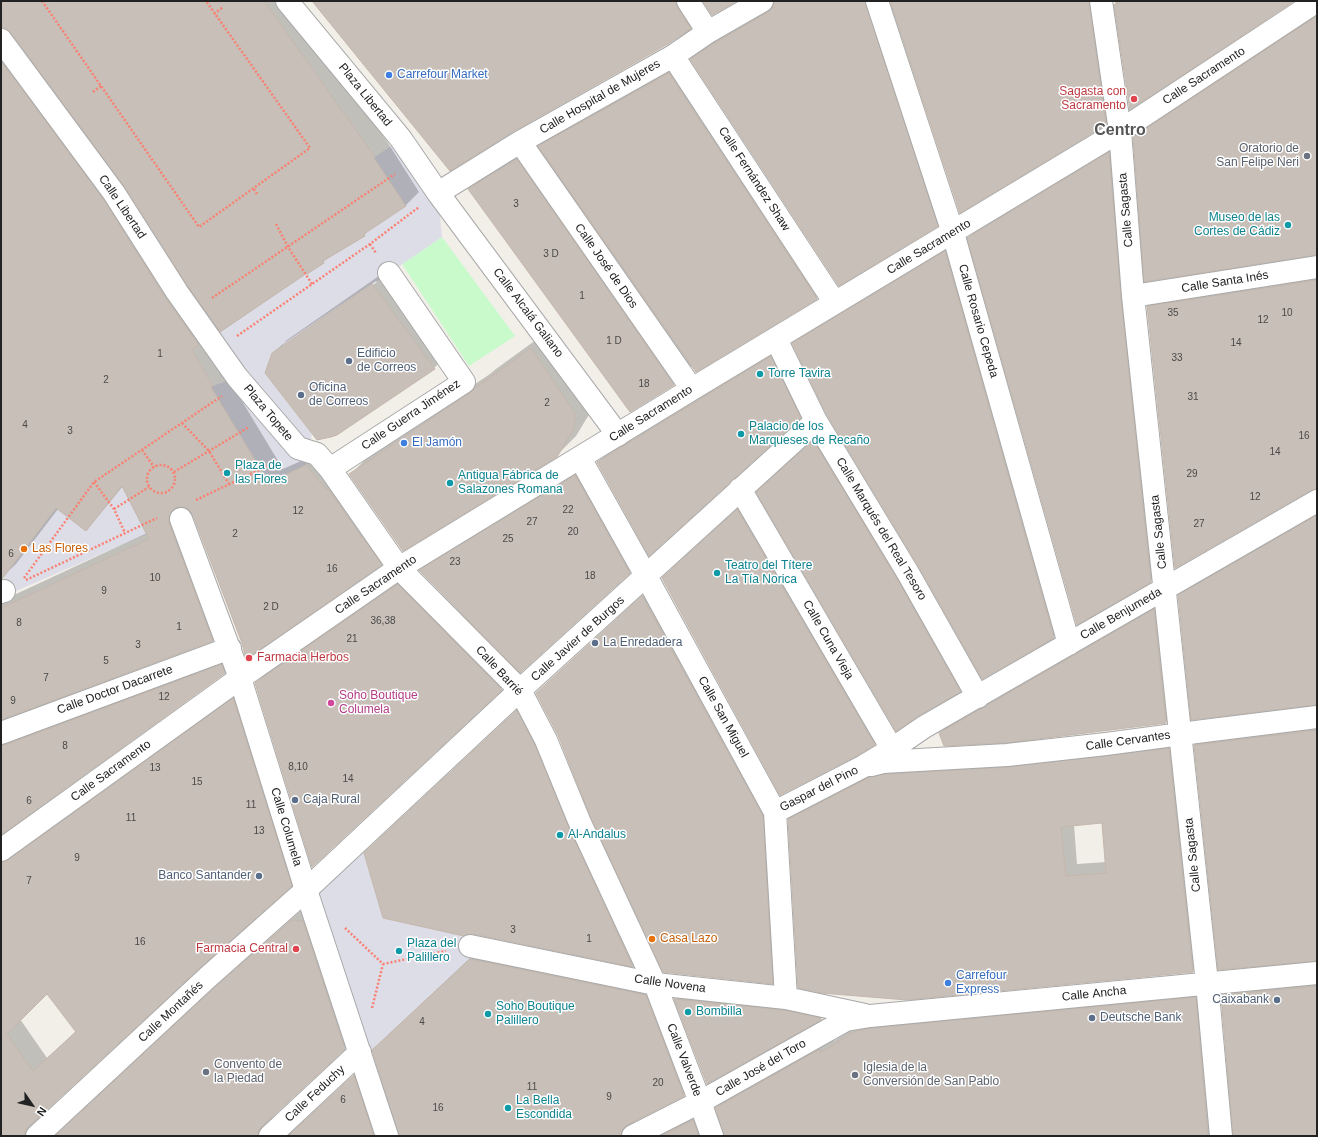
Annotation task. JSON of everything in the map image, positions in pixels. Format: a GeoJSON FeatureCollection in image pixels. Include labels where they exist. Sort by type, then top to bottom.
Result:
{"type":"FeatureCollection","features":[{"type":"Feature","properties":{"kind":"street"},"geometry":{"type":"LineString","coordinates":[[688,1],[708,32]]}},
{"type":"Feature","properties":{"kind":"street","name":"Calle Hospital de Mujeres"},"geometry":{"type":"LineString","coordinates":[[438,193],[520,142],[673,56],[708,32],[762,1]]}},
{"type":"Feature","properties":{"kind":"street","name":"Calle Rosario Cepeda"},"geometry":{"type":"LineString","coordinates":[[877,1],[953,233],[1069,644]]}},
{"type":"Feature","properties":{"kind":"street","name":"Calle Sagasta"},"geometry":{"type":"LineString","coordinates":[[1101,1],[1120,131],[1133,296],[1207,983],[1221,1136]]}},
{"type":"Feature","properties":{"kind":"street","name":"Calle Sacramento"},"geometry":{"type":"LineString","coordinates":[[1,850],[240,678],[399,568],[1120,131],[1317,1]]}},
{"type":"Feature","properties":{"kind":"street","name":"Plaza Libertad"},"geometry":{"type":"LineString","coordinates":[[289,2],[401,140],[438,193]]}},
{"type":"Feature","properties":{"kind":"street","name":"Calle Libertad"},"geometry":{"type":"LineString","coordinates":[[1,40],[114,193],[191,312],[240,381]]}},
{"type":"Feature","properties":{"kind":"street","name":"Calle Fernández Shaw"},"geometry":{"type":"LineString","coordinates":[[673,56],[835,303]]}},
{"type":"Feature","properties":{"kind":"street","name":"Calle José de Dios"},"geometry":{"type":"LineString","coordinates":[[520,142],[692,390]]}},
{"type":"Feature","properties":{"kind":"street","name":"Calle Alcalá Galiano"},"geometry":{"type":"LineString","coordinates":[[438,193],[618,435]]}},
{"type":"Feature","properties":{"kind":"street","name":"Calle Santa Inés"},"geometry":{"type":"LineString","coordinates":[[1133,296],[1317,267]]}},
{"type":"Feature","properties":{"kind":"street","name":"Calle Guerra Jiménez"},"geometry":{"type":"LineString","coordinates":[[330,469],[464,382],[389,273]]}},
{"type":"Feature","properties":{"kind":"street","name":"Calle Marqués del Real Tesoro"},"geometry":{"type":"LineString","coordinates":[[776,339],[816,421],[908,573],[978,697]]}},
{"type":"Feature","properties":{"kind":"street","name":"Plaza Topete"},"geometry":{"type":"LineString","coordinates":[[240,381],[298,448]]}},
{"type":"Feature","properties":{"kind":"street","name":"Calle Javier de Burgos"},"geometry":{"type":"LineString","coordinates":[[306,890],[520,690],[816,421]]}},
{"type":"Feature","properties":{"kind":"street","name":"Calle Barrié"},"geometry":{"type":"LineString","coordinates":[[298,448],[317,454],[330,469],[399,568],[520,690],[546,740],[580,823],[655,984]]}},
{"type":"Feature","properties":{"kind":"street","name":"Calle San Miguel"},"geometry":{"type":"LineString","coordinates":[[580,458],[775,812],[786,998]]}},
{"type":"Feature","properties":{"kind":"street","name":"Calle Cuna Vieja"},"geometry":{"type":"LineString","coordinates":[[740,489],[892,749]]}},
{"type":"Feature","properties":{"kind":"street","name":"Calle Benjumeda"},"geometry":{"type":"LineString","coordinates":[[924,727],[1317,501]]}},
{"type":"Feature","properties":{"kind":"street","name":"Calle Columela"},"geometry":{"type":"LineString","coordinates":[[178,513],[230,648],[306,890],[387,1136]]}},
{"type":"Feature","properties":{"kind":"street","name":"Calle Doctor Dacarrete"},"geometry":{"type":"LineString","coordinates":[[1,733],[230,648]]}},
{"type":"Feature","properties":{"kind":"street","name":"Calle Cervantes"},"geometry":{"type":"LineString","coordinates":[[938,760],[1007,755],[1317,718]]}},
{"type":"Feature","properties":{"kind":"street"},"geometry":{"type":"LineString","coordinates":[[924,727],[938,760]]}},
{"type":"Feature","properties":{"kind":"street","name":"Gaspar del Pino"},"geometry":{"type":"LineString","coordinates":[[775,812],[864,766],[924,727]]}},
{"type":"Feature","properties":{"kind":"street","name":"Gaspar del Pino"},"geometry":{"type":"LineString","coordinates":[[864,766],[883,762],[938,760]]}},
{"type":"Feature","properties":{"kind":"street","name":"Calle Montañés"},"geometry":{"type":"LineString","coordinates":[[37,1136],[208,977],[306,890]]}},
{"type":"Feature","properties":{"kind":"street","name":"Calle Novena"},"geometry":{"type":"LineString","coordinates":[[470,946],[655,984],[786,998],[870,1016]]}},
{"type":"Feature","properties":{"kind":"street","name":"Calle Ancha"},"geometry":{"type":"LineString","coordinates":[[870,1016],[1317,973]]}},
{"type":"Feature","properties":{"kind":"street","name":"Calle Valverde"},"geometry":{"type":"LineString","coordinates":[[655,984],[712,1136]]}},
{"type":"Feature","properties":{"kind":"street","name":"Calle José del Toro"},"geometry":{"type":"LineString","coordinates":[[633,1136],[700,1102],[846,1020],[870,1016]]}},
{"type":"Feature","properties":{"kind":"street","name":"Calle Feduchy"},"geometry":{"type":"LineString","coordinates":[[270,1136],[360,1052]]}},
{"type":"Feature","properties":{"kind":"path"},"geometry":{"type":"LineString","coordinates":[[42,1],[199,227],[310,148],[206,1]]}},
{"type":"Feature","properties":{"kind":"path"},"geometry":{"type":"LineString","coordinates":[[214,14],[223,7]]}},
{"type":"Feature","properties":{"kind":"path"},"geometry":{"type":"LineString","coordinates":[[93,92],[102,86]]}},
{"type":"Feature","properties":{"kind":"path"},"geometry":{"type":"LineString","coordinates":[[191,312],[415,160]]}},
{"type":"Feature","properties":{"kind":"path"},"geometry":{"type":"LineString","coordinates":[[254,189],[257,194]]}},
{"type":"Feature","properties":{"kind":"path"},"geometry":{"type":"LineString","coordinates":[[217,350],[370,244],[438,193]]}},
{"type":"Feature","properties":{"kind":"path"},"geometry":{"type":"LineString","coordinates":[[276,224],[288,247],[312,284]]}},
{"type":"Feature","properties":{"kind":"path"},"geometry":{"type":"LineString","coordinates":[[240,381],[221,397],[94,482],[20,583],[125,533],[178,513],[229,484],[282,459],[298,448]]}},
{"type":"Feature","properties":{"kind":"path"},"geometry":{"type":"LineString","coordinates":[[174,472],[269,415]]}},
{"type":"Feature","properties":{"kind":"path"},"geometry":{"type":"LineString","coordinates":[[182,423],[209,451],[229,484]]}},
{"type":"Feature","properties":{"kind":"path"},"geometry":{"type":"LineString","coordinates":[[142,450],[154,467]]}},
{"type":"Feature","properties":{"kind":"path"},"geometry":{"type":"LineString","coordinates":[[163,465],[167,466],[174,472],[174,487],[167,493],[157,493],[149,487],[147,478],[150,470],[154,467],[163,465]]}},
{"type":"Feature","properties":{"kind":"path"},"geometry":{"type":"LineString","coordinates":[[94,482],[114,509],[125,533]]}},
{"type":"Feature","properties":{"kind":"path"},"geometry":{"type":"LineString","coordinates":[[114,509],[149,487]]}},
{"type":"Feature","properties":{"kind":"path"},"geometry":{"type":"LineString","coordinates":[[344,927],[383,964],[470,946]]}},
{"type":"Feature","properties":{"kind":"green space"},"geometry":{"type":"Polygon","coordinates":[[[442,237],[515,336],[469,366],[402,264],[442,237]]]}},
{"type":"Feature","properties":{"kind":"shaded area"},"geometry":{"type":"Polygon","coordinates":[[[401,139],[438,193],[442,237],[272,353],[265,373],[312,434],[306,465],[201,514],[181,519],[7,595],[4,591],[4,576],[84,472],[162,415],[213,386],[237,377],[177,292],[401,139]]]}},
{"type":"Feature","properties":{"kind":"shaded area","name":"Plaza del Palillero"},"geometry":{"type":"Polygon","coordinates":[[[360,839],[383,918],[471,937],[473,956],[374,1048],[369,1055],[306,890],[360,839]]]}},
{"type":"Feature","properties":{"kind":"building"},"geometry":{"type":"Polygon","coordinates":[[[1,1],[264,1],[375,157],[374,158],[406,206],[364,234],[365,236],[323,261],[324,263],[220,332],[187,285],[124,186],[11,33],[6,29],[1,28],[1,1]]]}},
{"type":"Feature","properties":{"kind":"building"},"geometry":{"type":"Polygon","coordinates":[[[312,1],[676,1],[678,8],[691,29],[666,45],[514,131],[450,171],[312,1]]]}},
{"type":"Feature","properties":{"kind":"building"},"geometry":{"type":"Polygon","coordinates":[[[703,1],[737,1],[712,15],[703,1]]]}},
{"type":"Feature","properties":{"kind":"building"},"geometry":{"type":"Polygon","coordinates":[[[774,1],[865,1],[938,226],[839,286],[690,59],[768,12],[773,7],[774,1]]]}},
{"type":"Feature","properties":{"kind":"building"},"geometry":{"type":"Polygon","coordinates":[[[890,1],[1089,1],[1106,125],[960,213],[890,1]]]}},
{"type":"Feature","properties":{"kind":"building"},"geometry":{"type":"Polygon","coordinates":[[[1120,1],[1294,1],[1130,110],[1114,5],[1120,1]]]}},
{"type":"Feature","properties":{"kind":"building"},"geometry":{"type":"Polygon","coordinates":[[[1317,16],[1317,255],[1144,282],[1133,137],[1317,16]]]}},
{"type":"Feature","properties":{"kind":"building"},"geometry":{"type":"Polygon","coordinates":[[[1,61],[104,200],[166,299],[199,345],[192,350],[213,386],[211,387],[269,483],[306,465],[327,490],[328,489],[382,565],[246,659],[242,643],[193,515],[189,510],[183,507],[176,507],[169,517],[169,523],[213,641],[1,720],[1,608],[149,539],[122,486],[86,531],[56,508],[1,579],[1,61]]]}},
{"type":"Feature","properties":{"kind":"building"},"geometry":{"type":"Polygon","coordinates":[[[669,73],[817,299],[696,372],[538,146],[669,73]]]}},
{"type":"Feature","properties":{"kind":"building"},"geometry":{"type":"Polygon","coordinates":[[[1109,152],[1121,297],[1151,582],[1077,625],[967,238],[1109,152]]]}},
{"type":"Feature","properties":{"kind":"building"},"geometry":{"type":"Polygon","coordinates":[[[517,159],[674,385],[630,412],[468,189],[517,159]]]}},
{"type":"Feature","properties":{"kind":"building"},"geometry":{"type":"Polygon","coordinates":[[[945,251],[1054,638],[982,679],[919,567],[827,415],[792,343],[945,251]]]}},
{"type":"Feature","properties":{"kind":"building"},"geometry":{"type":"Polygon","coordinates":[[[1317,280],[1317,489],[1311,490],[1175,568],[1147,306],[1317,280]]]}},
{"type":"Feature","properties":{"kind":"building","name":"Edificio de Correos"},"geometry":{"type":"Polygon","coordinates":[[[372,284],[435,369],[337,435],[317,440],[265,373],[272,353],[372,284]]]}},
{"type":"Feature","properties":{"kind":"building"},"geometry":{"type":"Polygon","coordinates":[[[531,348],[575,413],[574,428],[557,457],[403,551],[349,474],[471,392],[531,348]]]}},
{"type":"Feature","properties":{"kind":"building"},"geometry":{"type":"Polygon","coordinates":[[[771,356],[801,418],[649,556],[597,462],[771,356]]]}},
{"type":"Feature","properties":{"kind":"building"},"geometry":{"type":"Polygon","coordinates":[[[813,440],[897,579],[961,692],[918,716],[896,731],[756,492],[813,440]]]}},
{"type":"Feature","properties":{"kind":"building"},"geometry":{"type":"Polygon","coordinates":[[[575,475],[630,573],[520,673],[419,570],[575,475]]]}},
{"type":"Feature","properties":{"kind":"building"},"geometry":{"type":"Polygon","coordinates":[[[737,509],[875,745],[780,795],[662,578],[737,509]]]}},
{"type":"Feature","properties":{"kind":"building"},"geometry":{"type":"Polygon","coordinates":[[[1317,515],[1317,705],[1191,720],[1178,595],[1317,515]]]}},
{"type":"Feature","properties":{"kind":"building"},"geometry":{"type":"Polygon","coordinates":[[[398,584],[502,690],[312,867],[255,683],[398,584]]]}},
{"type":"Feature","properties":{"kind":"building"},"geometry":{"type":"Polygon","coordinates":[[[642,596],[763,816],[773,984],[663,972],[591,818],[558,735],[536,693],[642,596]]]}},
{"type":"Feature","properties":{"kind":"building"},"geometry":{"type":"Polygon","coordinates":[[[1154,609],[1166,723],[1006,743],[944,746],[939,733],[1154,609]]]}},
{"type":"Feature","properties":{"kind":"building"},"geometry":{"type":"Polygon","coordinates":[[[222,664],[225,673],[1,835],[1,745],[5,745],[222,664]]]}},
{"type":"Feature","properties":{"kind":"building"},"geometry":{"type":"Polygon","coordinates":[[[233,698],[292,886],[200,968],[28,1127],[25,1132],[25,1136],[1,1136],[1,862],[8,860],[233,698]],[[47,994],[7,1034],[33,1071],[76,1032],[47,994]]]}},
{"type":"Feature","properties":{"kind":"building"},"geometry":{"type":"Polygon","coordinates":[[[517,710],[535,745],[569,828],[633,967],[473,934],[464,936],[383,918],[364,853],[517,710]]]}},
{"type":"Feature","properties":{"kind":"building"},"geometry":{"type":"Polygon","coordinates":[[[1317,730],[1317,961],[1218,970],[1194,745],[1317,730]]]}},
{"type":"Feature","properties":{"kind":"building"},"geometry":{"type":"Polygon","coordinates":[[[1169,748],[1193,972],[907,1000],[821,993],[798,988],[788,819],[870,777],[885,774],[1008,767],[1169,748]],[[1102,823],[1061,827],[1066,876],[1106,873],[1102,823]]]}},
{"type":"Feature","properties":{"kind":"building","name":"Convento de la Piedad"},"geometry":{"type":"Polygon","coordinates":[[[292,920],[303,921],[345,1049],[261,1127],[258,1132],[258,1136],[55,1136],[216,986],[292,920]]]}},
{"type":"Feature","properties":{"kind":"building"},"geometry":{"type":"Polygon","coordinates":[[[470,959],[646,995],[684,1096],[627,1125],[622,1130],[621,1136],[399,1136],[372,1050],[470,959]]]}},
{"type":"Feature","properties":{"kind":"building"},"geometry":{"type":"Polygon","coordinates":[[[1317,986],[1317,1136],[1233,1136],[1221,995],[1317,986]]]}},
{"type":"Feature","properties":{"kind":"building"},"geometry":{"type":"Polygon","coordinates":[[[1196,997],[1208,1136],[724,1136],[715,1108],[820,1049],[820,1053],[855,1031],[872,1028],[1196,997]]]}},
{"type":"Feature","properties":{"kind":"building"},"geometry":{"type":"Polygon","coordinates":[[[674,999],[784,1010],[821,1018],[821,1020],[707,1084],[674,999]]]}},
{"type":"Feature","properties":{"kind":"building"},"geometry":{"type":"Polygon","coordinates":[[[354,1075],[374,1136],[288,1136],[354,1075]]]}},
{"type":"Feature","properties":{"kind":"building"},"geometry":{"type":"Polygon","coordinates":[[[693,1120],[699,1136],[661,1136],[693,1120]]]}},
{"type":"Feature","properties":{"kind":"place","name":"Carrefour Market"},"geometry":{"type":"Point","coordinates":[389,75]}},
{"type":"Feature","properties":{"kind":"place","name":"Sagasta con Sacramento"},"geometry":{"type":"Point","coordinates":[1134,99]}},
{"type":"Feature","properties":{"kind":"place","name":"Oratorio de San Felipe Neri"},"geometry":{"type":"Point","coordinates":[1307,156]}},
{"type":"Feature","properties":{"kind":"place","name":"Museo de las Cortes de Cádiz"},"geometry":{"type":"Point","coordinates":[1288,225]}},
{"type":"Feature","properties":{"kind":"place","name":"Edificio de Correos"},"geometry":{"type":"Point","coordinates":[349,361]}},
{"type":"Feature","properties":{"kind":"place","name":"Torre Tavira"},"geometry":{"type":"Point","coordinates":[760,374]}},
{"type":"Feature","properties":{"kind":"place","name":"Oficina de Correos"},"geometry":{"type":"Point","coordinates":[301,395]}},
{"type":"Feature","properties":{"kind":"place","name":"Palacio de los Marqueses de Recaño"},"geometry":{"type":"Point","coordinates":[741,434]}},
{"type":"Feature","properties":{"kind":"place","name":"El Jamón"},"geometry":{"type":"Point","coordinates":[404,443]}},
{"type":"Feature","properties":{"kind":"place","name":"Plaza de las Flores"},"geometry":{"type":"Point","coordinates":[227,473]}},
{"type":"Feature","properties":{"kind":"place","name":"Antigua Fábrica de Salazones Romana"},"geometry":{"type":"Point","coordinates":[450,483]}},
{"type":"Feature","properties":{"kind":"place","name":"Las Flores"},"geometry":{"type":"Point","coordinates":[24,549]}},
{"type":"Feature","properties":{"kind":"place","name":"Teatro del Títere La Tía Norica"},"geometry":{"type":"Point","coordinates":[717,573]}},
{"type":"Feature","properties":{"kind":"place","name":"La Enredadera"},"geometry":{"type":"Point","coordinates":[595,643]}},
{"type":"Feature","properties":{"kind":"place","name":"Farmacia Herbos"},"geometry":{"type":"Point","coordinates":[249,658]}},
{"type":"Feature","properties":{"kind":"place","name":"Soho Boutique Columela"},"geometry":{"type":"Point","coordinates":[331,703]}},
{"type":"Feature","properties":{"kind":"place","name":"Caja Rural"},"geometry":{"type":"Point","coordinates":[295,800]}},
{"type":"Feature","properties":{"kind":"place","name":"Al-Andalus"},"geometry":{"type":"Point","coordinates":[560,835]}},
{"type":"Feature","properties":{"kind":"place","name":"Banco Santander"},"geometry":{"type":"Point","coordinates":[259,876]}},
{"type":"Feature","properties":{"kind":"place","name":"Casa Lazo"},"geometry":{"type":"Point","coordinates":[652,939]}},
{"type":"Feature","properties":{"kind":"place","name":"Farmacia Central"},"geometry":{"type":"Point","coordinates":[296,949]}},
{"type":"Feature","properties":{"kind":"place","name":"Plaza del Palillero"},"geometry":{"type":"Point","coordinates":[399,951]}},
{"type":"Feature","properties":{"kind":"place","name":"Carrefour Express"},"geometry":{"type":"Point","coordinates":[948,983]}},
{"type":"Feature","properties":{"kind":"place","name":"Caixabank"},"geometry":{"type":"Point","coordinates":[1277,1000]}},
{"type":"Feature","properties":{"kind":"place","name":"Bombilla"},"geometry":{"type":"Point","coordinates":[688,1012]}},
{"type":"Feature","properties":{"kind":"place","name":"Soho Boutique Palillero"},"geometry":{"type":"Point","coordinates":[488,1014]}},
{"type":"Feature","properties":{"kind":"place","name":"Deutsche Bank"},"geometry":{"type":"Point","coordinates":[1092,1018]}},
{"type":"Feature","properties":{"kind":"place","name":"Convento de la Piedad"},"geometry":{"type":"Point","coordinates":[206,1072]}},
{"type":"Feature","properties":{"kind":"place","name":"Iglesia de la Conversión de San Pablo"},"geometry":{"type":"Point","coordinates":[855,1075]}},
{"type":"Feature","properties":{"kind":"place","name":"La Bella Escondida"},"geometry":{"type":"Point","coordinates":[508,1108]}},
{"type":"Feature","properties":{"kind":"district","name":"Centro"},"geometry":{"type":"Point","coordinates":[1120,131]}}]}
